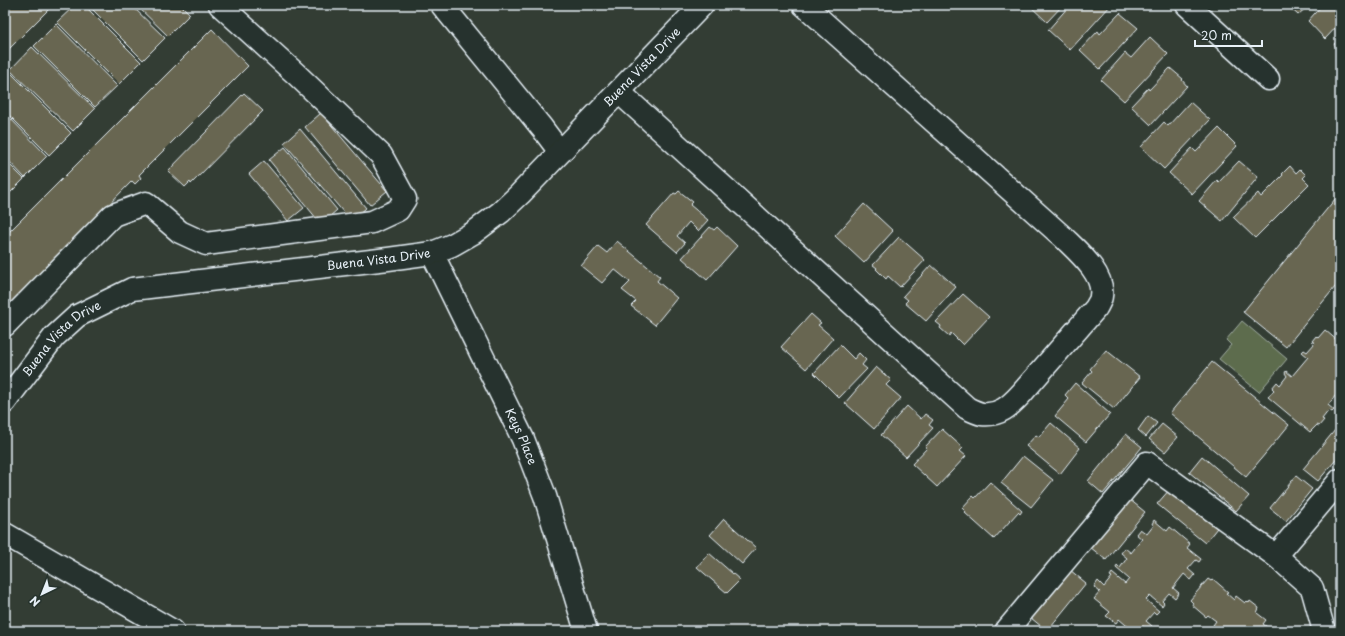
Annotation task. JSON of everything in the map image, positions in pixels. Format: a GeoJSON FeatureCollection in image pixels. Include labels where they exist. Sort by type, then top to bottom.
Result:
{"type":"FeatureCollection","features":[{"type":"Feature","properties":{"kind":"street"},"geometry":{"type":"LineString","coordinates":[[5,324],[113,215],[146,203],[180,232],[206,244],[372,222],[398,210],[405,199],[382,155],[220,5]]}},
{"type":"Feature","properties":{"kind":"street"},"geometry":{"type":"LineString","coordinates":[[442,5],[560,152]]}},
{"type":"Feature","properties":{"kind":"street","name":"Buena Vista Drive"},"geometry":{"type":"LineString","coordinates":[[5,402],[54,337],[77,316],[132,289],[381,260],[432,252],[452,245],[479,229],[505,207],[619,92],[702,5]]}},
{"type":"Feature","properties":{"kind":"street"},"geometry":{"type":"LineString","coordinates":[[619,92],[967,408],[981,414],[997,413],[1010,406],[1096,308],[1101,296],[1098,277],[1091,265],[1063,237],[804,5]]}},
{"type":"Feature","properties":{"kind":"street"},"geometry":{"type":"LineString","coordinates":[[1187,5],[1268,79]]}},
{"type":"Feature","properties":{"kind":"street","name":"Keys Place"},"geometry":{"type":"LineString","coordinates":[[432,252],[523,438],[545,496],[586,631]]}},
{"type":"Feature","properties":{"kind":"street"},"geometry":{"type":"LineString","coordinates":[[1006,631],[1147,463],[1276,556],[1312,588],[1324,631]]}},
{"type":"Feature","properties":{"kind":"street"},"geometry":{"type":"LineString","coordinates":[[1276,556],[1340,480]]}},
{"type":"Feature","properties":{"kind":"street"},"geometry":{"type":"LineString","coordinates":[[5,534],[173,631]]}},
{"type":"Feature","properties":{"kind":"green space"},"geometry":{"type":"Polygon","coordinates":[[[1242,321],[1287,359],[1259,392],[1219,359],[1231,345],[1226,340],[1242,321]]]}},
{"type":"Feature","properties":{"kind":"building"},"geometry":{"type":"Polygon","coordinates":[[[8,5],[53,5],[5,53],[5,8],[8,5]]]}},
{"type":"Feature","properties":{"kind":"building"},"geometry":{"type":"Polygon","coordinates":[[[75,5],[84,5],[141,62],[119,84],[57,22],[75,5]]]}},
{"type":"Feature","properties":{"kind":"building"},"geometry":{"type":"Polygon","coordinates":[[[88,5],[131,5],[165,38],[143,60],[88,5]]]}},
{"type":"Feature","properties":{"kind":"building"},"geometry":{"type":"Polygon","coordinates":[[[136,5],[181,5],[190,14],[168,36],[136,5]]]}},
{"type":"Feature","properties":{"kind":"building"},"geometry":{"type":"Polygon","coordinates":[[[1029,5],[1063,5],[1047,22],[1029,5]]]}},
{"type":"Feature","properties":{"kind":"building"},"geometry":{"type":"Polygon","coordinates":[[[1070,5],[1074,9],[1078,5],[1111,5],[1070,50],[1048,30],[1070,5]]]}},
{"type":"Feature","properties":{"kind":"building"},"geometry":{"type":"Polygon","coordinates":[[[1287,5],[1309,5],[1298,15],[1287,5]]]}},
{"type":"Feature","properties":{"kind":"building"},"geometry":{"type":"Polygon","coordinates":[[[1322,5],[1340,5],[1340,23],[1325,39],[1308,21],[1322,5]]]}},
{"type":"Feature","properties":{"kind":"building"},"geometry":{"type":"Polygon","coordinates":[[[1120,13],[1138,28],[1100,69],[1080,50],[1098,31],[1100,34],[1120,13]]]}},
{"type":"Feature","properties":{"kind":"building"},"geometry":{"type":"Polygon","coordinates":[[[56,24],[117,86],[95,107],[34,46],[56,24]]]}},
{"type":"Feature","properties":{"kind":"building"},"geometry":{"type":"Polygon","coordinates":[[[212,29],[248,66],[139,175],[141,178],[135,184],[132,181],[5,310],[5,236],[212,29]]]}},
{"type":"Feature","properties":{"kind":"building"},"geometry":{"type":"Polygon","coordinates":[[[1150,37],[1168,54],[1124,101],[1101,80],[1125,53],[1131,58],[1150,37]]]}},
{"type":"Feature","properties":{"kind":"building"},"geometry":{"type":"Polygon","coordinates":[[[1340,39],[1340,52],[1334,44],[1340,39]]]}},
{"type":"Feature","properties":{"kind":"building"},"geometry":{"type":"Polygon","coordinates":[[[32,47],[95,109],[73,131],[10,70],[32,47]]]}},
{"type":"Feature","properties":{"kind":"building"},"geometry":{"type":"Polygon","coordinates":[[[1170,68],[1183,79],[1182,80],[1187,86],[1151,125],[1131,106],[1170,68]]]}},
{"type":"Feature","properties":{"kind":"building"},"geometry":{"type":"Polygon","coordinates":[[[9,71],[71,133],[49,155],[5,111],[5,75],[9,71]]]}},
{"type":"Feature","properties":{"kind":"building"},"geometry":{"type":"Polygon","coordinates":[[[244,93],[263,111],[191,184],[190,182],[185,187],[168,171],[244,93]]]}},
{"type":"Feature","properties":{"kind":"building"},"geometry":{"type":"Polygon","coordinates":[[[1190,102],[1210,120],[1164,169],[1141,147],[1164,122],[1168,126],[1190,102]]]}},
{"type":"Feature","properties":{"kind":"building"},"geometry":{"type":"Polygon","coordinates":[[[5,113],[47,156],[25,178],[5,157],[5,113]]]}},
{"type":"Feature","properties":{"kind":"building"},"geometry":{"type":"Polygon","coordinates":[[[321,113],[387,191],[370,205],[305,127],[321,113]]]}},
{"type":"Feature","properties":{"kind":"building"},"geometry":{"type":"Polygon","coordinates":[[[1219,128],[1237,146],[1192,194],[1169,173],[1192,148],[1196,152],[1219,128]]]}},
{"type":"Feature","properties":{"kind":"building"},"geometry":{"type":"Polygon","coordinates":[[[300,129],[366,208],[351,221],[284,143],[300,129]]]}},
{"type":"Feature","properties":{"kind":"building"},"geometry":{"type":"Polygon","coordinates":[[[285,147],[337,210],[321,224],[269,160],[285,147]]]}},
{"type":"Feature","properties":{"kind":"building"},"geometry":{"type":"Polygon","coordinates":[[[5,160],[24,179],[5,198],[5,160]]]}},
{"type":"Feature","properties":{"kind":"building"},"geometry":{"type":"Polygon","coordinates":[[[264,161],[304,208],[288,221],[249,174],[264,161]]]}},
{"type":"Feature","properties":{"kind":"building"},"geometry":{"type":"Polygon","coordinates":[[[1239,161],[1258,177],[1222,221],[1199,201],[1217,180],[1219,182],[1239,161]]]}},
{"type":"Feature","properties":{"kind":"building"},"geometry":{"type":"Polygon","coordinates":[[[1290,166],[1296,173],[1300,169],[1306,175],[1303,178],[1309,184],[1255,238],[1233,217],[1258,193],[1261,197],[1290,166]]]}},
{"type":"Feature","properties":{"kind":"building"},"geometry":{"type":"Polygon","coordinates":[[[679,191],[693,202],[690,205],[708,220],[698,231],[689,222],[677,236],[685,243],[677,252],[646,225],[674,193],[676,194],[679,191]]]}},
{"type":"Feature","properties":{"kind":"building"},"geometry":{"type":"Polygon","coordinates":[[[1340,193],[1340,281],[1286,347],[1243,312],[1340,193]]]}},
{"type":"Feature","properties":{"kind":"building"},"geometry":{"type":"Polygon","coordinates":[[[864,204],[893,231],[864,263],[835,236],[864,204]]]}},
{"type":"Feature","properties":{"kind":"building"},"geometry":{"type":"Polygon","coordinates":[[[710,227],[714,230],[717,227],[737,246],[707,280],[682,258],[710,227]]]}},
{"type":"Feature","properties":{"kind":"building"},"geometry":{"type":"Polygon","coordinates":[[[899,237],[925,260],[900,287],[888,276],[886,279],[873,265],[899,237]]]}},
{"type":"Feature","properties":{"kind":"building"},"geometry":{"type":"Polygon","coordinates":[[[617,241],[660,277],[657,281],[677,298],[655,325],[631,306],[636,301],[622,290],[630,282],[614,269],[602,283],[581,266],[598,246],[607,253],[617,241]]]}},
{"type":"Feature","properties":{"kind":"building"},"geometry":{"type":"Polygon","coordinates":[[[931,265],[956,287],[926,321],[905,303],[908,300],[903,296],[931,265]]]}},
{"type":"Feature","properties":{"kind":"building"},"geometry":{"type":"Polygon","coordinates":[[[963,294],[989,317],[963,345],[951,333],[949,336],[936,322],[963,294]]]}},
{"type":"Feature","properties":{"kind":"building"},"geometry":{"type":"Polygon","coordinates":[[[811,314],[821,323],[818,325],[833,338],[806,369],[781,347],[811,314]]]}},
{"type":"Feature","properties":{"kind":"building"},"geometry":{"type":"Polygon","coordinates":[[[1325,330],[1340,343],[1340,390],[1328,405],[1334,410],[1332,412],[1329,410],[1319,426],[1317,425],[1310,432],[1268,397],[1274,390],[1272,388],[1277,382],[1280,385],[1287,376],[1285,373],[1286,371],[1292,376],[1308,357],[1302,352],[1304,350],[1307,352],[1315,343],[1312,341],[1316,336],[1318,338],[1325,330]]]}},
{"type":"Feature","properties":{"kind":"building"},"geometry":{"type":"Polygon","coordinates":[[[840,345],[854,359],[859,353],[866,360],[862,365],[867,369],[839,398],[814,373],[840,345]]]}},
{"type":"Feature","properties":{"kind":"building"},"geometry":{"type":"Polygon","coordinates":[[[1106,350],[1140,377],[1114,409],[1082,383],[1092,371],[1090,369],[1106,350]]]}},
{"type":"Feature","properties":{"kind":"building"},"geometry":{"type":"Polygon","coordinates":[[[1212,362],[1289,425],[1246,477],[1170,413],[1212,362]]]}},
{"type":"Feature","properties":{"kind":"building"},"geometry":{"type":"Polygon","coordinates":[[[876,367],[891,380],[886,385],[901,398],[874,429],[845,403],[876,367]]]}},
{"type":"Feature","properties":{"kind":"building"},"geometry":{"type":"Polygon","coordinates":[[[1075,383],[1110,414],[1086,442],[1055,416],[1069,399],[1065,395],[1075,383]]]}},
{"type":"Feature","properties":{"kind":"building"},"geometry":{"type":"Polygon","coordinates":[[[907,406],[921,419],[925,414],[933,420],[929,425],[933,428],[906,457],[881,435],[907,406]]]}},
{"type":"Feature","properties":{"kind":"building"},"geometry":{"type":"Polygon","coordinates":[[[1148,416],[1157,423],[1146,437],[1138,430],[1148,416]]]}},
{"type":"Feature","properties":{"kind":"building"},"geometry":{"type":"Polygon","coordinates":[[[1051,423],[1080,448],[1060,474],[1026,446],[1036,435],[1039,437],[1051,423]]]}},
{"type":"Feature","properties":{"kind":"building"},"geometry":{"type":"Polygon","coordinates":[[[1162,424],[1178,437],[1165,452],[1149,439],[1162,424]]]}},
{"type":"Feature","properties":{"kind":"building"},"geometry":{"type":"Polygon","coordinates":[[[1340,424],[1340,455],[1318,481],[1303,469],[1340,424]]]}},
{"type":"Feature","properties":{"kind":"building"},"geometry":{"type":"Polygon","coordinates":[[[942,429],[963,448],[960,451],[966,456],[937,487],[912,464],[942,429]]]}},
{"type":"Feature","properties":{"kind":"building"},"geometry":{"type":"Polygon","coordinates":[[[1126,434],[1142,447],[1103,494],[1088,481],[1126,434]]]}},
{"type":"Feature","properties":{"kind":"building"},"geometry":{"type":"Polygon","coordinates":[[[1023,456],[1053,480],[1031,507],[1001,483],[1023,456]]]}},
{"type":"Feature","properties":{"kind":"building"},"geometry":{"type":"Polygon","coordinates":[[[1202,456],[1249,496],[1236,511],[1189,472],[1202,456]]]}},
{"type":"Feature","properties":{"kind":"building"},"geometry":{"type":"Polygon","coordinates":[[[1296,476],[1312,489],[1286,521],[1270,508],[1296,476]]]}},
{"type":"Feature","properties":{"kind":"building"},"geometry":{"type":"Polygon","coordinates":[[[990,482],[1022,511],[1020,514],[1018,512],[994,539],[965,513],[966,512],[962,508],[973,496],[975,498],[990,482]]]}},
{"type":"Feature","properties":{"kind":"building"},"geometry":{"type":"Polygon","coordinates":[[[1170,489],[1217,528],[1205,543],[1157,504],[1170,489]]]}},
{"type":"Feature","properties":{"kind":"building"},"geometry":{"type":"Polygon","coordinates":[[[1129,499],[1145,512],[1106,560],[1090,547],[1129,499]]]}},
{"type":"Feature","properties":{"kind":"building"},"geometry":{"type":"Polygon","coordinates":[[[724,519],[756,548],[742,564],[710,535],[724,519]]]}},
{"type":"Feature","properties":{"kind":"building"},"geometry":{"type":"Polygon","coordinates":[[[1154,520],[1167,531],[1170,527],[1190,544],[1187,548],[1201,559],[1199,562],[1196,560],[1188,569],[1195,575],[1191,580],[1184,574],[1173,588],[1179,593],[1175,598],[1169,593],[1162,601],[1164,603],[1162,606],[1150,596],[1146,600],[1159,611],[1156,614],[1154,612],[1146,621],[1152,626],[1148,631],[1143,626],[1138,631],[1133,631],[1119,619],[1116,623],[1106,616],[1110,612],[1094,599],[1100,592],[1094,587],[1098,581],[1104,587],[1112,577],[1110,576],[1112,573],[1125,584],[1129,579],[1116,568],[1117,565],[1120,568],[1127,558],[1121,553],[1125,548],[1131,553],[1142,539],[1136,534],[1140,529],[1147,534],[1154,525],[1152,524],[1154,520]]]}},
{"type":"Feature","properties":{"kind":"building"},"geometry":{"type":"Polygon","coordinates":[[[709,553],[740,580],[727,593],[697,567],[709,553]]]}},
{"type":"Feature","properties":{"kind":"building"},"geometry":{"type":"Polygon","coordinates":[[[1070,570],[1086,583],[1047,631],[1031,618],[1070,570]]]}},
{"type":"Feature","properties":{"kind":"building"},"geometry":{"type":"Polygon","coordinates":[[[1208,579],[1211,581],[1213,579],[1228,592],[1226,593],[1234,600],[1236,596],[1245,603],[1247,601],[1249,603],[1250,601],[1259,608],[1257,613],[1266,620],[1263,624],[1275,631],[1220,631],[1213,625],[1216,621],[1208,615],[1206,617],[1192,605],[1193,603],[1190,600],[1208,579]]]}}]}
